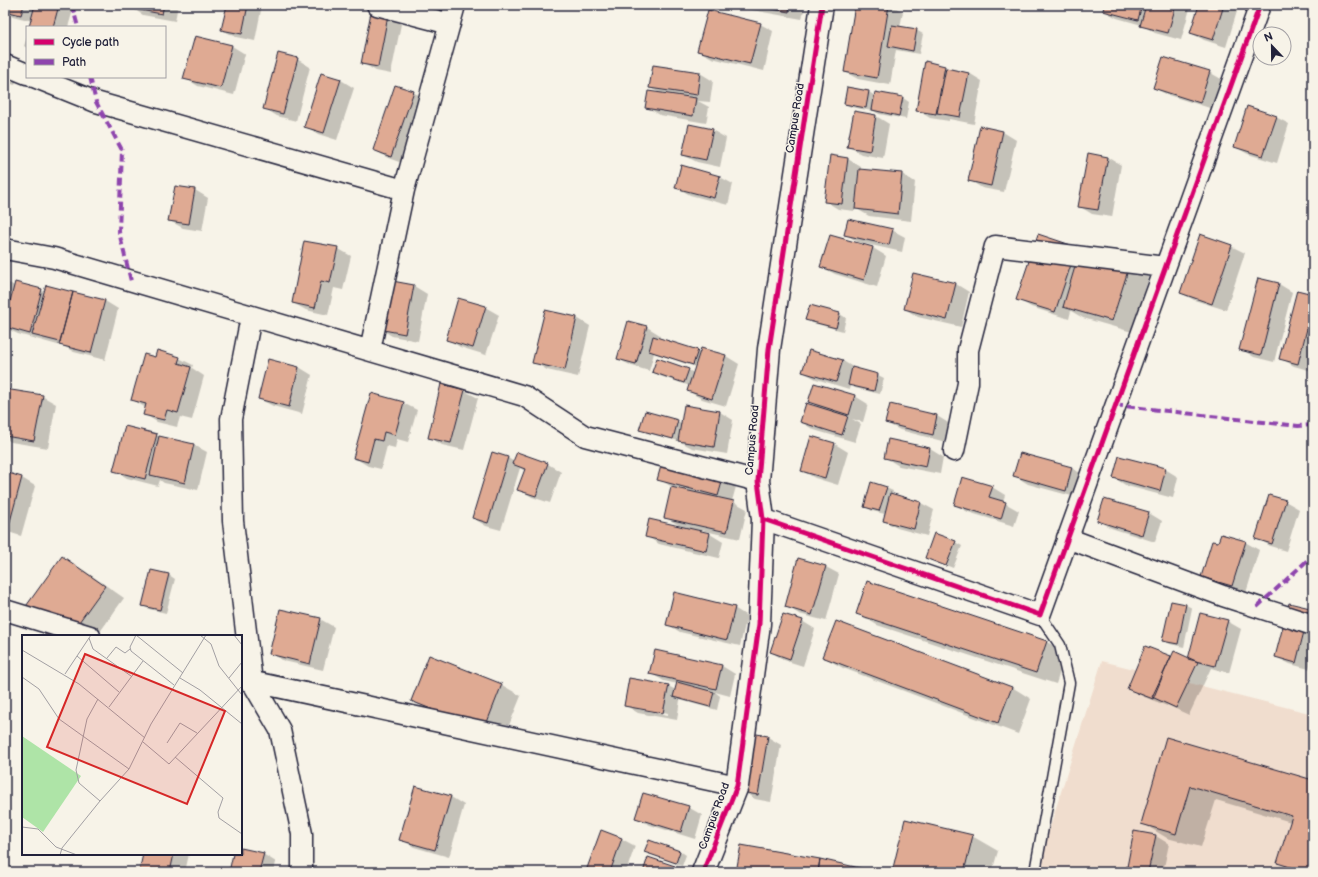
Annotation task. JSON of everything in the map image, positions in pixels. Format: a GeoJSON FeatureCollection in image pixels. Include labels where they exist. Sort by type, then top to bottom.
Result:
{"type":"FeatureCollection","features":[{"type":"Feature","properties":{"kind":"street"},"geometry":{"type":"LineString","coordinates":[[370,350],[404,190],[453,14],[377,5]]}},
{"type":"Feature","properties":{"kind":"street","name":"Campus Road"},"geometry":{"type":"LineString","coordinates":[[703,872],[737,786],[759,624],[763,519],[758,481],[769,349],[822,5]]}},
{"type":"Feature","properties":{"kind":"street"},"geometry":{"type":"LineString","coordinates":[[763,519],[1040,615],[1260,5]]}},
{"type":"Feature","properties":{"kind":"street"},"geometry":{"type":"LineString","coordinates":[[5,65],[26,74]]}},
{"type":"Feature","properties":{"kind":"street"},"geometry":{"type":"LineString","coordinates":[[36,78],[96,102],[404,190]]}},
{"type":"Feature","properties":{"kind":"street"},"geometry":{"type":"LineString","coordinates":[[954,451],[968,383],[968,350],[995,246],[1165,267]]}},
{"type":"Feature","properties":{"kind":"street"},"geometry":{"type":"LineString","coordinates":[[5,248],[54,258],[524,396],[585,436],[758,481]]}},
{"type":"Feature","properties":{"kind":"street"},"geometry":{"type":"LineString","coordinates":[[251,317],[231,419],[233,521],[246,681],[280,730],[302,834],[302,872]]}},
{"type":"Feature","properties":{"kind":"street"},"geometry":{"type":"LineString","coordinates":[[1067,538],[1223,596],[1313,625]]}},
{"type":"Feature","properties":{"kind":"street"},"geometry":{"type":"LineString","coordinates":[[5,610],[87,635]]}},
{"type":"Feature","properties":{"kind":"street"},"geometry":{"type":"LineString","coordinates":[[246,681],[737,786]]}},
{"type":"Feature","properties":{"kind":"lane"},"geometry":{"type":"LineString","coordinates":[[1035,872],[1069,683],[1060,645],[1040,615]]}},
{"type":"Feature","properties":{"kind":"shaded area"},"geometry":{"type":"Polygon","coordinates":[[[1102,661],[1313,714],[1313,872],[1036,872],[1102,661]]]}},
{"type":"Feature","properties":{"kind":"building"},"geometry":{"type":"Polygon","coordinates":[[[5,5],[24,5],[21,15],[5,11],[5,5]]]}},
{"type":"Feature","properties":{"kind":"building"},"geometry":{"type":"Polygon","coordinates":[[[35,5],[59,5],[53,26],[29,26],[35,5]]]}},
{"type":"Feature","properties":{"kind":"building"},"geometry":{"type":"Polygon","coordinates":[[[129,5],[164,5],[162,14],[129,8],[129,5]]]}},
{"type":"Feature","properties":{"kind":"building"},"geometry":{"type":"Polygon","coordinates":[[[227,5],[248,5],[242,34],[221,30],[227,5]]]}},
{"type":"Feature","properties":{"kind":"building"},"geometry":{"type":"Polygon","coordinates":[[[749,5],[790,5],[789,12],[749,5]]]}},
{"type":"Feature","properties":{"kind":"building"},"geometry":{"type":"Polygon","coordinates":[[[855,5],[889,5],[877,78],[844,72],[855,5]]]}},
{"type":"Feature","properties":{"kind":"building"},"geometry":{"type":"Polygon","coordinates":[[[1104,5],[1142,5],[1138,20],[1103,11],[1104,5]]]}},
{"type":"Feature","properties":{"kind":"building"},"geometry":{"type":"Polygon","coordinates":[[[1146,5],[1176,5],[1168,33],[1140,26],[1146,5]]]}},
{"type":"Feature","properties":{"kind":"building"},"geometry":{"type":"Polygon","coordinates":[[[1199,5],[1224,5],[1213,40],[1190,33],[1199,5]]]}},
{"type":"Feature","properties":{"kind":"building"},"geometry":{"type":"Polygon","coordinates":[[[708,10],[761,23],[750,64],[697,51],[708,10]]]}},
{"type":"Feature","properties":{"kind":"building"},"geometry":{"type":"Polygon","coordinates":[[[371,12],[388,15],[378,67],[361,64],[371,12]]]}},
{"type":"Feature","properties":{"kind":"building"},"geometry":{"type":"Polygon","coordinates":[[[892,25],[917,29],[913,51],[888,46],[892,25]]]}},
{"type":"Feature","properties":{"kind":"building"},"geometry":{"type":"Polygon","coordinates":[[[195,36],[232,45],[221,88],[183,79],[195,36]]]}},
{"type":"Feature","properties":{"kind":"building"},"geometry":{"type":"Polygon","coordinates":[[[278,53],[298,58],[283,114],[263,109],[278,53]]]}},
{"type":"Feature","properties":{"kind":"building"},"geometry":{"type":"Polygon","coordinates":[[[1163,57],[1210,71],[1200,103],[1153,88],[1163,57]]]}},
{"type":"Feature","properties":{"kind":"building"},"geometry":{"type":"Polygon","coordinates":[[[925,61],[945,66],[936,114],[916,111],[925,61]]]}},
{"type":"Feature","properties":{"kind":"building"},"geometry":{"type":"Polygon","coordinates":[[[653,65],[700,72],[697,95],[649,88],[653,65]]]}},
{"type":"Feature","properties":{"kind":"building"},"geometry":{"type":"Polygon","coordinates":[[[946,68],[969,73],[960,117],[937,113],[946,68]]]}},
{"type":"Feature","properties":{"kind":"building"},"geometry":{"type":"Polygon","coordinates":[[[321,73],[341,79],[324,133],[304,127],[321,73]]]}},
{"type":"Feature","properties":{"kind":"building"},"geometry":{"type":"Polygon","coordinates":[[[395,85],[414,91],[391,157],[373,150],[395,85]]]}},
{"type":"Feature","properties":{"kind":"building"},"geometry":{"type":"Polygon","coordinates":[[[847,87],[869,91],[866,108],[844,104],[847,87]]]}},
{"type":"Feature","properties":{"kind":"building"},"geometry":{"type":"Polygon","coordinates":[[[648,91],[696,98],[693,116],[645,108],[648,91]]]}},
{"type":"Feature","properties":{"kind":"building"},"geometry":{"type":"Polygon","coordinates":[[[875,92],[903,97],[899,116],[872,110],[875,92]]]}},
{"type":"Feature","properties":{"kind":"building"},"geometry":{"type":"Polygon","coordinates":[[[1247,106],[1277,116],[1263,156],[1234,147],[1247,106]]]}},
{"type":"Feature","properties":{"kind":"building"},"geometry":{"type":"Polygon","coordinates":[[[854,111],[876,115],[870,151],[847,147],[854,111]]]}},
{"type":"Feature","properties":{"kind":"building"},"geometry":{"type":"Polygon","coordinates":[[[689,124],[713,129],[706,160],[682,155],[689,124]]]}},
{"type":"Feature","properties":{"kind":"building"},"geometry":{"type":"Polygon","coordinates":[[[980,126],[1003,131],[991,186],[968,181],[980,126]]]}},
{"type":"Feature","properties":{"kind":"building"},"geometry":{"type":"Polygon","coordinates":[[[1088,153],[1108,157],[1098,210],[1078,207],[1088,153]]]}},
{"type":"Feature","properties":{"kind":"building"},"geometry":{"type":"Polygon","coordinates":[[[830,155],[848,158],[842,204],[824,202],[830,155]]]}},
{"type":"Feature","properties":{"kind":"building"},"geometry":{"type":"Polygon","coordinates":[[[681,165],[720,176],[714,198],[675,188],[681,165]]]}},
{"type":"Feature","properties":{"kind":"building"},"geometry":{"type":"Polygon","coordinates":[[[859,169],[902,173],[898,214],[855,209],[859,169]]]}},
{"type":"Feature","properties":{"kind":"building"},"geometry":{"type":"Polygon","coordinates":[[[175,186],[195,189],[189,224],[168,221],[175,186]]]}},
{"type":"Feature","properties":{"kind":"building"},"geometry":{"type":"Polygon","coordinates":[[[848,219],[893,229],[889,245],[844,235],[848,219]]]}},
{"type":"Feature","properties":{"kind":"building"},"geometry":{"type":"Polygon","coordinates":[[[1038,234],[1077,247],[1055,312],[1016,300],[1038,234]]]}},
{"type":"Feature","properties":{"kind":"building"},"geometry":{"type":"Polygon","coordinates":[[[1200,234],[1232,245],[1212,304],[1180,293],[1200,234]]]}},
{"type":"Feature","properties":{"kind":"building"},"geometry":{"type":"Polygon","coordinates":[[[830,235],[873,247],[864,280],[820,267],[830,235]]]}},
{"type":"Feature","properties":{"kind":"building"},"geometry":{"type":"Polygon","coordinates":[[[304,241],[338,247],[330,283],[321,281],[315,308],[292,303],[304,241]]]}},
{"type":"Feature","properties":{"kind":"building"},"geometry":{"type":"Polygon","coordinates":[[[1080,250],[1130,264],[1112,321],[1063,307],[1080,250]]]}},
{"type":"Feature","properties":{"kind":"building"},"geometry":{"type":"Polygon","coordinates":[[[913,273],[956,283],[947,320],[904,309],[913,273]]]}},
{"type":"Feature","properties":{"kind":"building"},"geometry":{"type":"Polygon","coordinates":[[[1258,278],[1279,283],[1261,355],[1239,350],[1258,278]]]}},
{"type":"Feature","properties":{"kind":"building"},"geometry":{"type":"Polygon","coordinates":[[[387,280],[414,285],[405,334],[378,329],[387,280]]]}},
{"type":"Feature","properties":{"kind":"building"},"geometry":{"type":"Polygon","coordinates":[[[15,282],[42,289],[30,334],[5,327],[5,321],[15,282]]]}},
{"type":"Feature","properties":{"kind":"building"},"geometry":{"type":"Polygon","coordinates":[[[46,285],[73,292],[60,342],[32,335],[46,285]]]}},
{"type":"Feature","properties":{"kind":"building"},"geometry":{"type":"Polygon","coordinates":[[[1297,290],[1313,294],[1313,305],[1298,364],[1279,359],[1297,290]]]}},
{"type":"Feature","properties":{"kind":"building"},"geometry":{"type":"Polygon","coordinates":[[[73,292],[105,300],[91,353],[59,345],[73,292]]]}},
{"type":"Feature","properties":{"kind":"building"},"geometry":{"type":"Polygon","coordinates":[[[458,298],[486,306],[473,348],[446,340],[458,298]]]}},
{"type":"Feature","properties":{"kind":"building"},"geometry":{"type":"Polygon","coordinates":[[[810,305],[840,313],[836,328],[805,320],[810,305]]]}},
{"type":"Feature","properties":{"kind":"building"},"geometry":{"type":"Polygon","coordinates":[[[545,310],[577,317],[565,370],[532,363],[545,310]]]}},
{"type":"Feature","properties":{"kind":"building"},"geometry":{"type":"Polygon","coordinates":[[[628,321],[647,326],[636,364],[617,359],[628,321]]]}},
{"type":"Feature","properties":{"kind":"building"},"geometry":{"type":"Polygon","coordinates":[[[653,336],[698,350],[693,365],[649,351],[653,336]]]}},
{"type":"Feature","properties":{"kind":"building"},"geometry":{"type":"Polygon","coordinates":[[[701,348],[726,355],[712,399],[687,391],[701,348]]]}},
{"type":"Feature","properties":{"kind":"building"},"geometry":{"type":"Polygon","coordinates":[[[157,350],[180,357],[178,363],[191,367],[178,413],[167,410],[164,420],[143,415],[146,404],[131,400],[144,354],[155,357],[157,350]]]}},
{"type":"Feature","properties":{"kind":"building"},"geometry":{"type":"Polygon","coordinates":[[[809,350],[843,360],[836,382],[802,372],[809,350]]]}},
{"type":"Feature","properties":{"kind":"building"},"geometry":{"type":"Polygon","coordinates":[[[657,358],[689,369],[684,383],[652,372],[657,358]]]}},
{"type":"Feature","properties":{"kind":"building"},"geometry":{"type":"Polygon","coordinates":[[[268,359],[299,367],[289,407],[258,399],[268,359]]]}},
{"type":"Feature","properties":{"kind":"building"},"geometry":{"type":"Polygon","coordinates":[[[852,367],[878,374],[874,391],[848,385],[852,367]]]}},
{"type":"Feature","properties":{"kind":"building"},"geometry":{"type":"Polygon","coordinates":[[[814,383],[855,395],[849,415],[808,402],[814,383]]]}},
{"type":"Feature","properties":{"kind":"building"},"geometry":{"type":"Polygon","coordinates":[[[441,384],[465,390],[451,443],[428,438],[441,384]]]}},
{"type":"Feature","properties":{"kind":"building"},"geometry":{"type":"Polygon","coordinates":[[[5,389],[43,395],[34,441],[5,436],[5,389]]]}},
{"type":"Feature","properties":{"kind":"building"},"geometry":{"type":"Polygon","coordinates":[[[371,393],[404,402],[395,435],[384,432],[382,441],[374,439],[368,462],[353,458],[371,393]]]}},
{"type":"Feature","properties":{"kind":"building"},"geometry":{"type":"Polygon","coordinates":[[[806,403],[848,416],[842,435],[800,422],[806,403]]]}},
{"type":"Feature","properties":{"kind":"building"},"geometry":{"type":"Polygon","coordinates":[[[890,404],[937,415],[933,435],[885,423],[890,404]]]}},
{"type":"Feature","properties":{"kind":"building"},"geometry":{"type":"Polygon","coordinates":[[[684,405],[720,411],[714,447],[678,441],[684,405]]]}},
{"type":"Feature","properties":{"kind":"building"},"geometry":{"type":"Polygon","coordinates":[[[645,411],[678,420],[673,439],[639,430],[645,411]]]}},
{"type":"Feature","properties":{"kind":"building"},"geometry":{"type":"Polygon","coordinates":[[[125,426],[157,434],[145,479],[113,471],[125,426]]]}},
{"type":"Feature","properties":{"kind":"building"},"geometry":{"type":"Polygon","coordinates":[[[159,436],[194,444],[185,483],[150,475],[159,436]]]}},
{"type":"Feature","properties":{"kind":"building"},"geometry":{"type":"Polygon","coordinates":[[[811,436],[835,443],[825,478],[801,471],[811,436]]]}},
{"type":"Feature","properties":{"kind":"building"},"geometry":{"type":"Polygon","coordinates":[[[888,439],[930,448],[926,467],[884,458],[888,439]]]}},
{"type":"Feature","properties":{"kind":"building"},"geometry":{"type":"Polygon","coordinates":[[[492,452],[508,457],[488,523],[472,518],[492,452]]]}},
{"type":"Feature","properties":{"kind":"building"},"geometry":{"type":"Polygon","coordinates":[[[517,452],[548,463],[536,496],[517,490],[525,469],[512,464],[517,452]]]}},
{"type":"Feature","properties":{"kind":"building"},"geometry":{"type":"Polygon","coordinates":[[[1020,453],[1072,467],[1066,491],[1013,476],[1020,453]]]}},
{"type":"Feature","properties":{"kind":"building"},"geometry":{"type":"Polygon","coordinates":[[[1119,456],[1166,468],[1160,491],[1113,478],[1119,456]]]}},
{"type":"Feature","properties":{"kind":"building"},"geometry":{"type":"Polygon","coordinates":[[[663,459],[724,475],[718,496],[657,480],[663,459]]]}},
{"type":"Feature","properties":{"kind":"building"},"geometry":{"type":"Polygon","coordinates":[[[5,472],[22,477],[8,529],[5,528],[5,472]]]}},
{"type":"Feature","properties":{"kind":"building"},"geometry":{"type":"Polygon","coordinates":[[[962,477],[993,486],[989,497],[1006,502],[1001,519],[954,505],[962,477]]]}},
{"type":"Feature","properties":{"kind":"building"},"geometry":{"type":"Polygon","coordinates":[[[871,482],[887,487],[879,511],[864,507],[871,482]]]}},
{"type":"Feature","properties":{"kind":"building"},"geometry":{"type":"Polygon","coordinates":[[[671,487],[734,501],[727,532],[664,518],[671,487]]]}},
{"type":"Feature","properties":{"kind":"building"},"geometry":{"type":"Polygon","coordinates":[[[890,493],[921,502],[914,529],[883,521],[890,493]]]}},
{"type":"Feature","properties":{"kind":"building"},"geometry":{"type":"Polygon","coordinates":[[[1269,495],[1286,500],[1272,544],[1255,539],[1269,495]]]}},
{"type":"Feature","properties":{"kind":"building"},"geometry":{"type":"Polygon","coordinates":[[[1104,499],[1149,512],[1142,535],[1097,521],[1104,499]]]}},
{"type":"Feature","properties":{"kind":"building"},"geometry":{"type":"Polygon","coordinates":[[[649,519],[710,533],[706,551],[645,537],[649,519]]]}},
{"type":"Feature","properties":{"kind":"building"},"geometry":{"type":"Polygon","coordinates":[[[934,533],[956,541],[946,566],[925,558],[934,533]]]}},
{"type":"Feature","properties":{"kind":"building"},"geometry":{"type":"Polygon","coordinates":[[[1221,534],[1246,541],[1232,586],[1201,577],[1212,541],[1218,542],[1221,534]]]}},
{"type":"Feature","properties":{"kind":"building"},"geometry":{"type":"Polygon","coordinates":[[[62,556],[105,586],[70,635],[46,635],[19,616],[62,556]]]}},
{"type":"Feature","properties":{"kind":"building"},"geometry":{"type":"Polygon","coordinates":[[[798,558],[826,566],[812,615],[785,607],[798,558]]]}},
{"type":"Feature","properties":{"kind":"building"},"geometry":{"type":"Polygon","coordinates":[[[151,570],[169,574],[160,610],[142,606],[151,570]]]}},
{"type":"Feature","properties":{"kind":"building"},"geometry":{"type":"Polygon","coordinates":[[[867,581],[1047,641],[1036,673],[856,614],[867,581]]]}},
{"type":"Feature","properties":{"kind":"building"},"geometry":{"type":"Polygon","coordinates":[[[674,592],[735,607],[727,640],[666,625],[674,592]]]}},
{"type":"Feature","properties":{"kind":"building"},"geometry":{"type":"Polygon","coordinates":[[[1171,601],[1186,604],[1178,644],[1162,641],[1171,601]]]}},
{"type":"Feature","properties":{"kind":"building"},"geometry":{"type":"Polygon","coordinates":[[[1289,603],[1310,608],[1296,663],[1275,657],[1289,603]]]}},
{"type":"Feature","properties":{"kind":"building"},"geometry":{"type":"Polygon","coordinates":[[[280,609],[321,618],[310,664],[269,654],[280,609]]]}},
{"type":"Feature","properties":{"kind":"building"},"geometry":{"type":"Polygon","coordinates":[[[1200,613],[1228,620],[1215,666],[1188,659],[1200,613]]]}},
{"type":"Feature","properties":{"kind":"building"},"geometry":{"type":"Polygon","coordinates":[[[783,614],[803,620],[790,659],[770,652],[783,614]]]}},
{"type":"Feature","properties":{"kind":"building"},"geometry":{"type":"Polygon","coordinates":[[[836,621],[1012,687],[998,723],[822,657],[836,621]]]}},
{"type":"Feature","properties":{"kind":"building"},"geometry":{"type":"Polygon","coordinates":[[[1145,646],[1171,656],[1153,699],[1127,689],[1145,646]]]}},
{"type":"Feature","properties":{"kind":"building"},"geometry":{"type":"Polygon","coordinates":[[[655,650],[722,665],[716,689],[649,674],[655,650]]]}},
{"type":"Feature","properties":{"kind":"building"},"geometry":{"type":"Polygon","coordinates":[[[1174,651],[1198,662],[1176,708],[1152,697],[1174,651]]]}},
{"type":"Feature","properties":{"kind":"building"},"geometry":{"type":"Polygon","coordinates":[[[429,655],[502,684],[484,730],[411,701],[429,655]]]}},
{"type":"Feature","properties":{"kind":"building"},"geometry":{"type":"Polygon","coordinates":[[[629,678],[669,685],[663,713],[624,706],[629,678]]]}},
{"type":"Feature","properties":{"kind":"building"},"geometry":{"type":"Polygon","coordinates":[[[677,682],[714,692],[710,707],[673,697],[677,682]]]}},
{"type":"Feature","properties":{"kind":"building"},"geometry":{"type":"Polygon","coordinates":[[[751,733],[768,736],[758,795],[741,792],[751,733]]]}},
{"type":"Feature","properties":{"kind":"building"},"geometry":{"type":"Polygon","coordinates":[[[1166,737],[1313,780],[1313,872],[1307,872],[1277,863],[1292,816],[1190,786],[1176,834],[1141,824],[1166,737]]]}},
{"type":"Feature","properties":{"kind":"building"},"geometry":{"type":"Polygon","coordinates":[[[415,786],[451,796],[435,850],[399,840],[415,786]]]}},
{"type":"Feature","properties":{"kind":"building"},"geometry":{"type":"Polygon","coordinates":[[[643,793],[689,806],[681,832],[635,818],[643,793]]]}},
{"type":"Feature","properties":{"kind":"building"},"geometry":{"type":"Polygon","coordinates":[[[905,819],[973,835],[964,872],[892,872],[905,819]]]}},
{"type":"Feature","properties":{"kind":"building"},"geometry":{"type":"Polygon","coordinates":[[[601,830],[622,838],[610,872],[589,872],[586,871],[601,830]]]}},
{"type":"Feature","properties":{"kind":"building"},"geometry":{"type":"Polygon","coordinates":[[[1134,831],[1156,835],[1148,872],[1126,872],[1134,831]]]}},
{"type":"Feature","properties":{"kind":"building"},"geometry":{"type":"Polygon","coordinates":[[[649,840],[680,851],[676,863],[644,852],[649,840]]]}},
{"type":"Feature","properties":{"kind":"building"},"geometry":{"type":"Polygon","coordinates":[[[741,845],[820,859],[818,872],[736,872],[741,845]]]}},
{"type":"Feature","properties":{"kind":"building"},"geometry":{"type":"Polygon","coordinates":[[[242,848],[264,853],[259,872],[229,872],[233,855],[242,855],[242,848]]]}},
{"type":"Feature","properties":{"kind":"building"},"geometry":{"type":"Polygon","coordinates":[[[143,855],[174,855],[170,872],[139,872],[143,855]]]}},
{"type":"Feature","properties":{"kind":"building"},"geometry":{"type":"Polygon","coordinates":[[[648,857],[675,866],[673,872],[643,872],[648,857]]]}},
{"type":"Feature","properties":{"kind":"building"},"geometry":{"type":"Polygon","coordinates":[[[820,859],[864,869],[864,872],[818,872],[820,859]]]}},
{"type":"Feature","properties":{"kind":"marked path"},"geometry":{"type":"LineString","coordinates":[[72,5],[78,26]]}},
{"type":"Feature","properties":{"kind":"marked path"},"geometry":{"type":"LineString","coordinates":[[90,78],[96,102],[122,150],[119,232],[131,281]]}},
{"type":"Feature","properties":{"kind":"marked path"},"geometry":{"type":"LineString","coordinates":[[1115,405],[1298,426],[1313,425]]}},
{"type":"Feature","properties":{"kind":"marked path"},"geometry":{"type":"LineString","coordinates":[[1257,607],[1313,555]]}},
{"type":"Feature","properties":{"kind":"cycle path"},"geometry":{"type":"LineString","coordinates":[[703,872],[737,786],[759,624],[763,519],[758,481],[769,349],[822,5]]}},
{"type":"Feature","properties":{"kind":"cycle path"},"geometry":{"type":"LineString","coordinates":[[763,519],[1040,615],[1260,5]]}}]}
